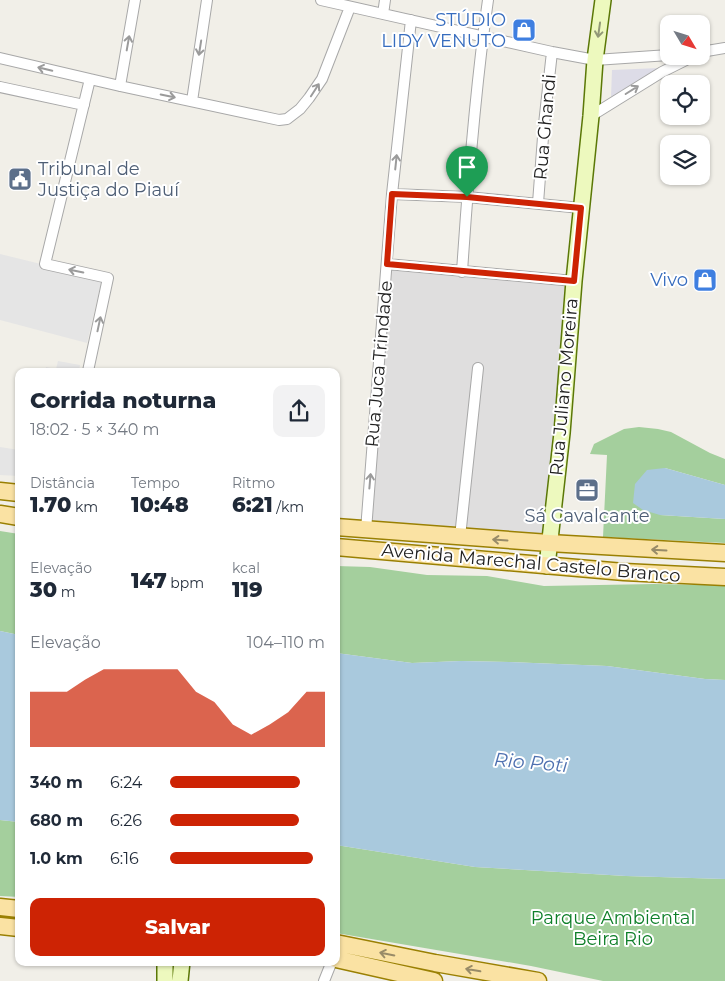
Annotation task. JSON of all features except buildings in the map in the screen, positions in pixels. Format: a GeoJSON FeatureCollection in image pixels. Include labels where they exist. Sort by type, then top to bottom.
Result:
{"type":"FeatureCollection","features":[{"type":"Feature","properties":{"kind":"main road"},"geometry":{"type":"LineString","coordinates":[[0,491],[15,493]]}},
{"type":"Feature","properties":{"kind":"main road"},"geometry":{"type":"LineString","coordinates":[[0,514],[15,516]]}},
{"type":"Feature","properties":{"kind":"main road","name":"Avenida Marechal Castelo Branco"},"geometry":{"type":"LineString","coordinates":[[340,527],[549,543],[725,553]]}},
{"type":"Feature","properties":{"kind":"main road","name":"Avenida Marechal Castelo Branco"},"geometry":{"type":"LineString","coordinates":[[340,547],[547,566],[725,577]]}},
{"type":"Feature","properties":{"kind":"main road"},"geometry":{"type":"LineString","coordinates":[[688,576],[690,552]]}},
{"type":"Feature","properties":{"kind":"main road"},"geometry":{"type":"LineString","coordinates":[[0,907],[15,909]]}},
{"type":"Feature","properties":{"kind":"main road"},"geometry":{"type":"LineString","coordinates":[[0,926],[15,928]]}},
{"type":"Feature","properties":{"kind":"main road"},"geometry":{"type":"LineString","coordinates":[[340,944],[538,981]]}},
{"type":"Feature","properties":{"kind":"main road"},"geometry":{"type":"LineString","coordinates":[[340,960],[434,981]]}},
{"type":"Feature","properties":{"kind":"street"},"geometry":{"type":"LineString","coordinates":[[120,86],[135,0]]}},
{"type":"Feature","properties":{"kind":"street"},"geometry":{"type":"LineString","coordinates":[[192,102],[207,0]]}},
{"type":"Feature","properties":{"kind":"street"},"geometry":{"type":"LineString","coordinates":[[321,0],[595,60],[660,55]]}},
{"type":"Feature","properties":{"kind":"street"},"geometry":{"type":"LineString","coordinates":[[383,14],[385,0]]}},
{"type":"Feature","properties":{"kind":"street"},"geometry":{"type":"LineString","coordinates":[[462,272],[467,197],[488,0]]}},
{"type":"Feature","properties":{"kind":"street","name":"Rua Juliano Moreira"},"geometry":{"type":"LineString","coordinates":[[547,566],[562,433],[595,60],[603,0]]}},
{"type":"Feature","properties":{"kind":"street"},"geometry":{"type":"LineString","coordinates":[[0,58],[192,102],[278,120],[287,119],[300,109],[322,79],[350,6]]}},
{"type":"Feature","properties":{"kind":"street","name":"Rua Juca Trindade"},"geometry":{"type":"LineString","coordinates":[[366,530],[392,194],[411,20]]}},
{"type":"Feature","properties":{"kind":"street"},"geometry":{"type":"LineString","coordinates":[[710,51],[725,48]]}},
{"type":"Feature","properties":{"kind":"street","name":"Rua Ghandi"},"geometry":{"type":"LineString","coordinates":[[538,203],[552,52]]}},
{"type":"Feature","properties":{"kind":"street"},"geometry":{"type":"LineString","coordinates":[[662,72],[668,65]]}},
{"type":"Feature","properties":{"kind":"street"},"geometry":{"type":"LineString","coordinates":[[591,116],[631,90],[676,65]]}},
{"type":"Feature","properties":{"kind":"street"},"geometry":{"type":"LineString","coordinates":[[89,368],[108,277],[45,264],[90,79]]}},
{"type":"Feature","properties":{"kind":"street"},"geometry":{"type":"LineString","coordinates":[[0,87],[84,105]]}},
{"type":"Feature","properties":{"kind":"street"},"geometry":{"type":"LineString","coordinates":[[392,194],[467,197],[581,208]]}},
{"type":"Feature","properties":{"kind":"street"},"geometry":{"type":"LineString","coordinates":[[387,264],[574,281]]}},
{"type":"Feature","properties":{"kind":"street"},"geometry":{"type":"LineString","coordinates":[[460,537],[478,368]]}},
{"type":"Feature","properties":{"kind":"street"},"geometry":{"type":"LineString","coordinates":[[165,966],[165,981]]}},
{"type":"Feature","properties":{"kind":"street"},"geometry":{"type":"LineString","coordinates":[[180,981],[182,966]]}},
{"type":"Feature","properties":{"kind":"street"},"geometry":{"type":"LineString","coordinates":[[324,981],[330,966]]}},
{"type":"Feature","properties":{"kind":"shaded area"},"geometry":{"type":"Polygon","coordinates":[[[659,68],[611,97],[612,70],[659,68]]]}},
{"type":"Feature","properties":{"kind":"shaded area"},"geometry":{"type":"Polygon","coordinates":[[[0,254],[102,279],[87,343],[0,320],[0,254]]]}},
{"type":"Feature","properties":{"kind":"shaded area"},"geometry":{"type":"Polygon","coordinates":[[[392,270],[568,286],[543,536],[369,523],[392,270]]]}},
{"type":"Feature","properties":{"kind":"shaded area"},"geometry":{"type":"Polygon","coordinates":[[[58,361],[80,365],[80,368],[56,368],[58,361]]]}},
{"type":"Feature","properties":{"kind":"shaded area"},"geometry":{"type":"Polygon","coordinates":[[[0,447],[15,449],[15,476],[0,475],[0,447]]]}},
{"type":"Feature","properties":{"kind":"green space"},"geometry":{"type":"Polygon","coordinates":[[[639,427],[671,432],[725,459],[725,485],[665,468],[660,515],[725,519],[725,543],[603,537],[607,455],[590,454],[594,444],[624,429],[639,427]]]}},
{"type":"Feature","properties":{"kind":"green space"},"geometry":{"type":"Polygon","coordinates":[[[0,531],[15,533],[15,634],[0,631],[0,531]]]}},
{"type":"Feature","properties":{"kind":"green space"},"geometry":{"type":"Polygon","coordinates":[[[340,566],[370,567],[427,575],[487,576],[544,586],[654,584],[725,586],[725,680],[607,666],[461,661],[412,663],[340,654],[340,566]]]}},
{"type":"Feature","properties":{"kind":"green space"},"geometry":{"type":"Polygon","coordinates":[[[0,820],[15,822],[15,897],[0,896],[0,820]]]}},
{"type":"Feature","properties":{"kind":"green space","name":"Parque Ambiental Beira Rio"},"geometry":{"type":"Polygon","coordinates":[[[340,846],[475,867],[626,876],[725,879],[725,981],[603,981],[531,966],[340,934],[340,846]]]}},
{"type":"Feature","properties":{"kind":"water"},"geometry":{"type":"Polygon","coordinates":[[[665,468],[725,485],[725,519],[660,515],[643,510],[633,503],[635,484],[647,470],[665,468]]]}},
{"type":"Feature","properties":{"kind":"water"},"geometry":{"type":"Polygon","coordinates":[[[0,631],[15,634],[15,822],[0,820],[0,631]]]}},
{"type":"Feature","properties":{"kind":"water","name":"Rio Poti"},"geometry":{"type":"Polygon","coordinates":[[[340,654],[412,663],[461,661],[607,666],[725,680],[725,879],[626,876],[475,867],[340,846],[340,654]]]}},
{"type":"Feature","properties":{"kind":"place","name":"STÚDIO LIDY VENUTO"},"geometry":{"type":"Point","coordinates":[524,30]}},
{"type":"Feature","properties":{"kind":"place","name":"Tribunal de Justiça do Piauí"},"geometry":{"type":"Point","coordinates":[20,179]}},
{"type":"Feature","properties":{"kind":"place","name":"Vivo"},"geometry":{"type":"Point","coordinates":[705,280]}},
{"type":"Feature","properties":{"kind":"place","name":"Sá Cavalcante"},"geometry":{"type":"Point","coordinates":[587,490]}},
{"type":"Feature","properties":{"kind":"route"},"geometry":{"type":"LineString","coordinates":[[392,194],[467,197],[581,208],[574,281],[387,264],[392,194]]}}]}
